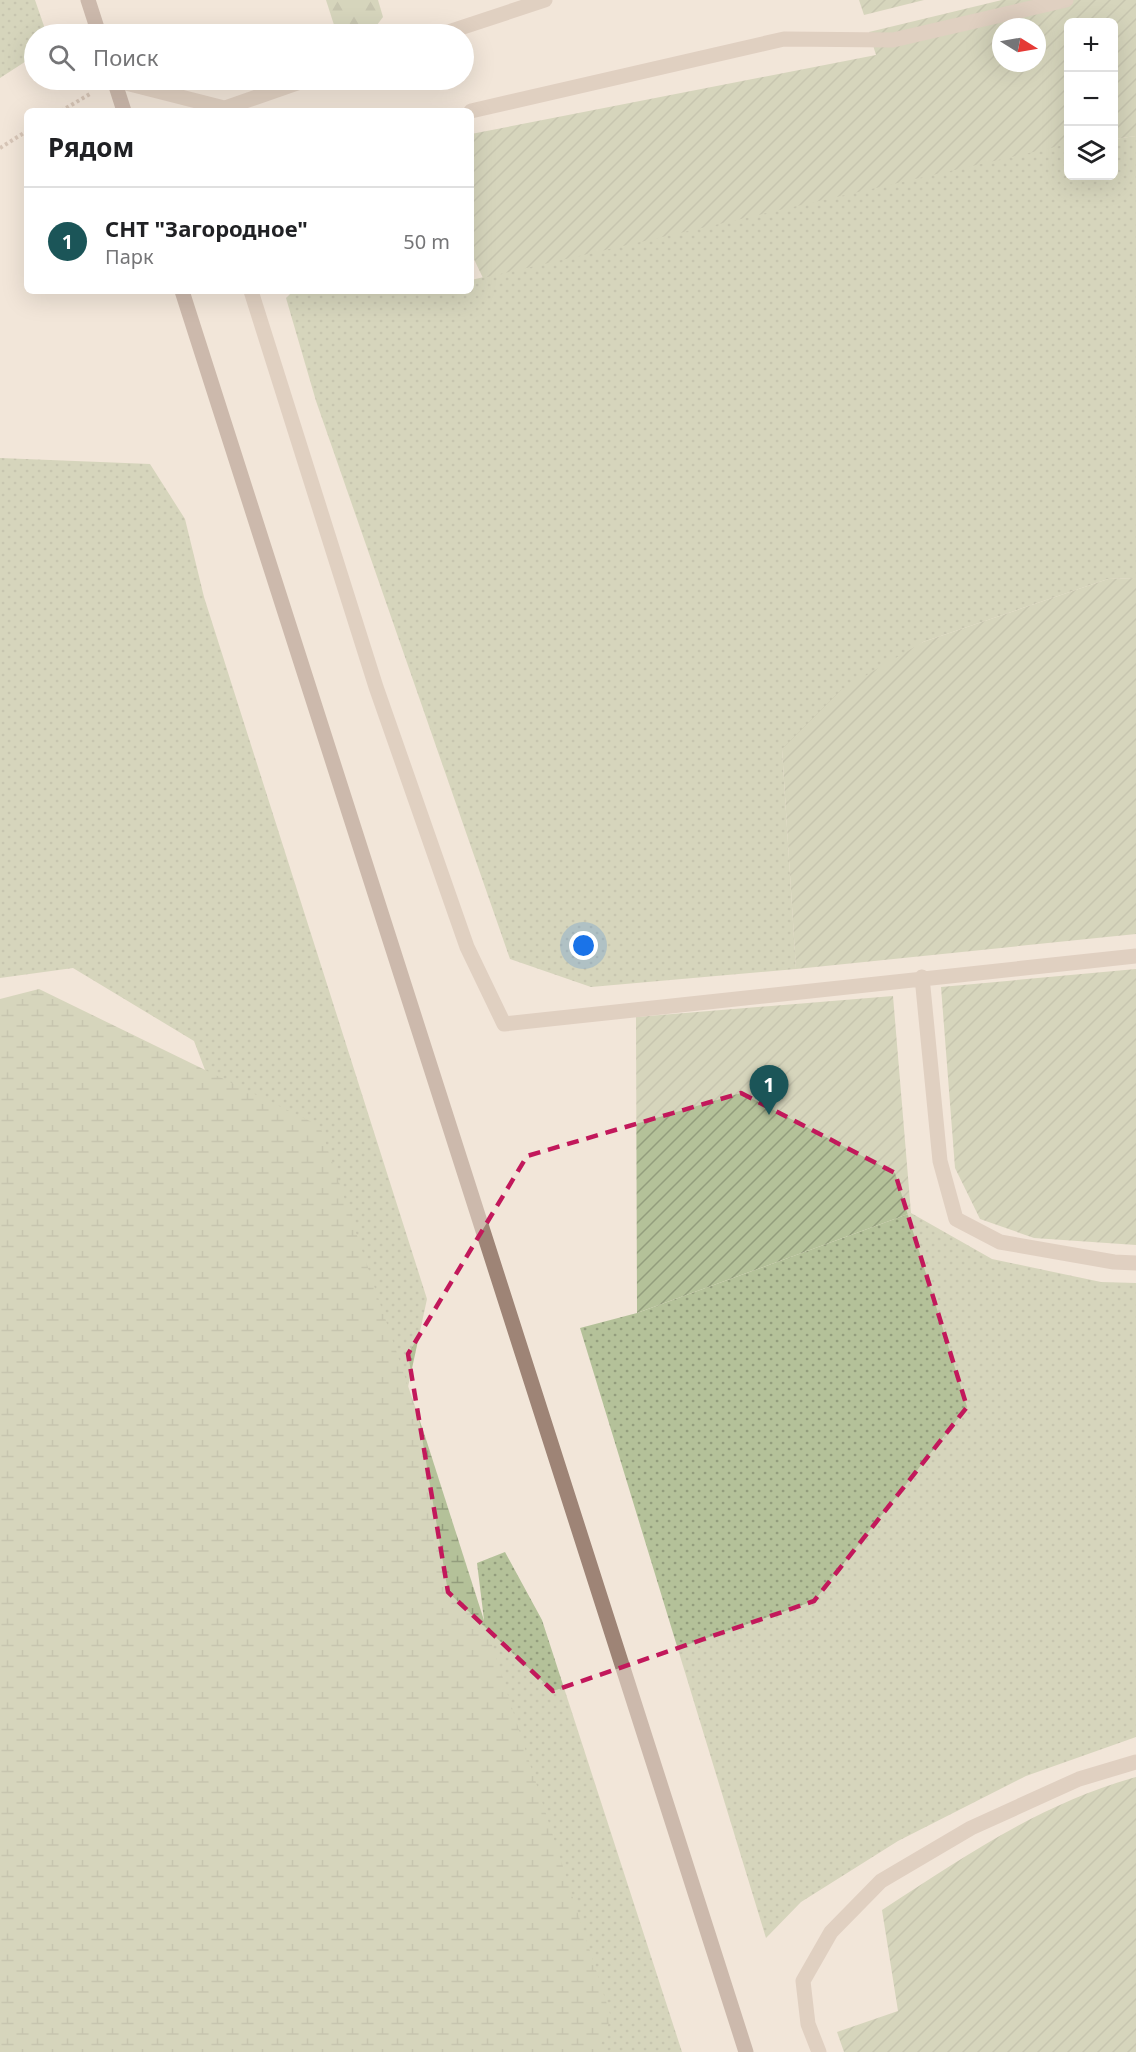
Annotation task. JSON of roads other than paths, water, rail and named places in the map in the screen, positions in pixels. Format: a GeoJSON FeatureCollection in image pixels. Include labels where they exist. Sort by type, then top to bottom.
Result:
{"type":"FeatureCollection","features":[{"type":"Feature","properties":{"kind":"main road"},"geometry":{"type":"LineString","coordinates":[[88,0],[96,24]]}},
{"type":"Feature","properties":{"kind":"main road"},"geometry":{"type":"LineString","coordinates":[[117,90],[123,108]]}},
{"type":"Feature","properties":{"kind":"main road"},"geometry":{"type":"LineString","coordinates":[[183,294],[746,2052]]}},
{"type":"Feature","properties":{"kind":"lane"},"geometry":{"type":"LineString","coordinates":[[472,24],[545,0]]}},
{"type":"Feature","properties":{"kind":"lane"},"geometry":{"type":"LineString","coordinates":[[474,110],[784,39],[893,40],[1066,0]]}},
{"type":"Feature","properties":{"kind":"lane"},"geometry":{"type":"LineString","coordinates":[[152,90],[219,108]]}},
{"type":"Feature","properties":{"kind":"lane"},"geometry":{"type":"LineString","coordinates":[[232,108],[280,90]]}},
{"type":"Feature","properties":{"kind":"lane"},"geometry":{"type":"LineString","coordinates":[[252,294],[376,687],[467,947],[504,1024],[922,977],[1136,956]]}},
{"type":"Feature","properties":{"kind":"lane"},"geometry":{"type":"LineString","coordinates":[[922,977],[940,1161],[956,1219],[1000,1242],[1114,1262],[1136,1263]]}},
{"type":"Feature","properties":{"kind":"lane"},"geometry":{"type":"LineString","coordinates":[[819,2052],[808,2024],[803,1981],[831,1932],[881,1881],[971,1828],[1079,1779],[1136,1762]]}},
{"type":"Feature","properties":{"kind":"place","name":"СНТ \"Загородное\""},"geometry":{"type":"Point","coordinates":[769,1115]}}]}
